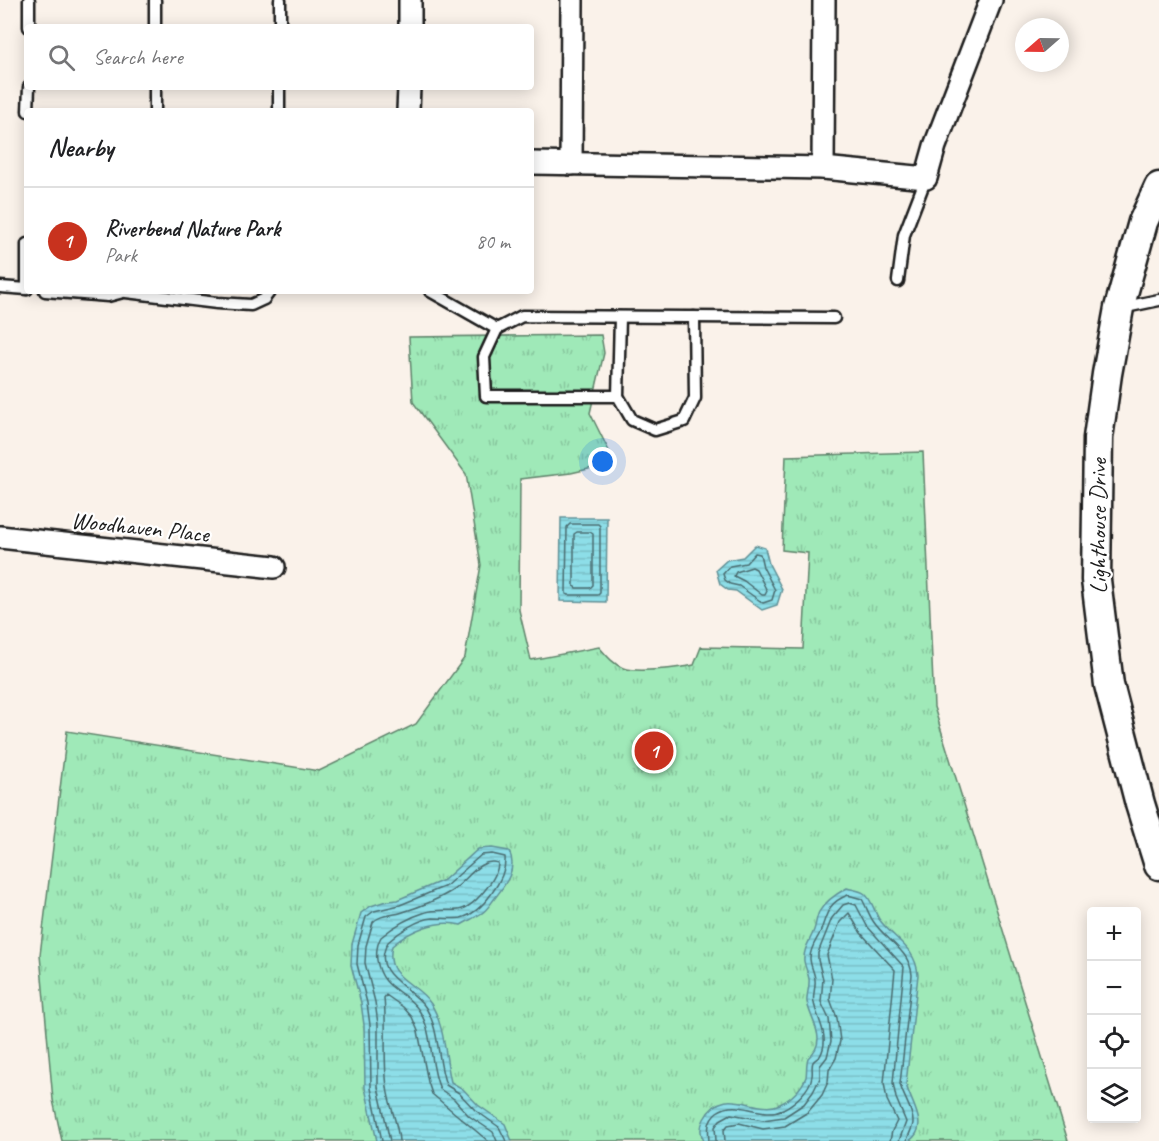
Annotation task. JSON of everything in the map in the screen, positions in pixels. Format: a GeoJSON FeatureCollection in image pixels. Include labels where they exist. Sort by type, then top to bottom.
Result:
{"type":"FeatureCollection","features":[{"type":"Feature","properties":{"kind":"street"},"geometry":{"type":"LineString","coordinates":[[410,0],[410,24]]}},
{"type":"Feature","properties":{"kind":"street"},"geometry":{"type":"LineString","coordinates":[[571,164],[572,0]]}},
{"type":"Feature","properties":{"kind":"street"},"geometry":{"type":"LineString","coordinates":[[823,168],[824,0]]}},
{"type":"Feature","properties":{"kind":"street"},"geometry":{"type":"LineString","coordinates":[[534,163],[823,168],[926,178],[935,146],[991,0]]}},
{"type":"Feature","properties":{"kind":"street"},"geometry":{"type":"LineString","coordinates":[[408,108],[409,90]]}},
{"type":"Feature","properties":{"kind":"street","name":"Lighthouse Drive"},"geometry":{"type":"LineString","coordinates":[[1159,187],[1143,222],[1119,308],[1107,374],[1098,438],[1096,579],[1109,685],[1140,804],[1159,865]]}},
{"type":"Feature","properties":{"kind":"street","name":"Woodhaven Place"},"geometry":{"type":"LineString","coordinates":[[0,537],[274,567]]}},
{"type":"Feature","properties":{"kind":"lane"},"geometry":{"type":"LineString","coordinates":[[29,0],[29,24]]}},
{"type":"Feature","properties":{"kind":"lane"},"geometry":{"type":"LineString","coordinates":[[155,0],[155,24]]}},
{"type":"Feature","properties":{"kind":"lane"},"geometry":{"type":"LineString","coordinates":[[280,0],[280,24]]}},
{"type":"Feature","properties":{"kind":"lane"},"geometry":{"type":"LineString","coordinates":[[28,90],[28,108]]}},
{"type":"Feature","properties":{"kind":"lane"},"geometry":{"type":"LineString","coordinates":[[155,90],[155,108]]}},
{"type":"Feature","properties":{"kind":"lane"},"geometry":{"type":"LineString","coordinates":[[279,90],[279,108]]}},
{"type":"Feature","properties":{"kind":"lane"},"geometry":{"type":"LineString","coordinates":[[898,281],[904,235],[926,178]]}},
{"type":"Feature","properties":{"kind":"lane"},"geometry":{"type":"LineString","coordinates":[[0,287],[24,289]]}},
{"type":"Feature","properties":{"kind":"lane"},"geometry":{"type":"LineString","coordinates":[[83,294],[108,296],[117,294]]}},
{"type":"Feature","properties":{"kind":"lane"},"geometry":{"type":"LineString","coordinates":[[143,294],[251,305],[264,299],[268,294]]}},
{"type":"Feature","properties":{"kind":"lane"},"geometry":{"type":"LineString","coordinates":[[435,294],[497,329]]}},
{"type":"Feature","properties":{"kind":"lane"},"geometry":{"type":"LineString","coordinates":[[1119,308],[1159,300]]}},
{"type":"Feature","properties":{"kind":"lane"},"geometry":{"type":"LineString","coordinates":[[618,396],[486,396],[484,357],[497,329],[522,316],[834,318]]}},
{"type":"Feature","properties":{"kind":"lane"},"geometry":{"type":"LineString","coordinates":[[620,317],[618,396],[632,420],[655,430],[684,421],[695,398],[694,317]]}},
{"type":"Feature","properties":{"kind":"green space"},"geometry":{"type":"Polygon","coordinates":[[[601,335],[604,353],[590,413],[615,463],[571,473],[520,479],[519,610],[531,660],[599,647],[613,662],[623,668],[647,670],[694,665],[701,647],[803,649],[808,553],[782,550],[786,456],[923,452],[934,707],[1068,1141],[62,1141],[53,1100],[40,955],[67,731],[319,771],[416,724],[465,657],[481,565],[466,474],[413,402],[409,337],[601,335]]]}},
{"type":"Feature","properties":{"kind":"water"},"geometry":{"type":"Polygon","coordinates":[[[561,518],[607,518],[606,602],[560,601],[561,518]]]}},
{"type":"Feature","properties":{"kind":"water"},"geometry":{"type":"Polygon","coordinates":[[[755,545],[765,548],[769,564],[782,589],[777,605],[762,610],[736,591],[728,590],[720,584],[716,570],[727,560],[743,557],[755,545]]]}},
{"type":"Feature","properties":{"kind":"water"},"geometry":{"type":"Polygon","coordinates":[[[492,848],[509,851],[512,864],[506,882],[486,910],[461,925],[433,925],[415,931],[392,946],[391,957],[397,973],[425,996],[436,1013],[442,1032],[451,1082],[463,1089],[478,1105],[505,1124],[512,1141],[377,1141],[365,1088],[364,1025],[361,1003],[351,965],[352,944],[361,913],[371,906],[397,900],[444,880],[478,849],[492,848]]]}},
{"type":"Feature","properties":{"kind":"water"},"geometry":{"type":"Polygon","coordinates":[[[847,888],[867,896],[879,919],[908,950],[916,965],[918,975],[906,1084],[919,1122],[915,1135],[909,1141],[704,1141],[701,1127],[704,1119],[712,1108],[721,1102],[731,1101],[770,1107],[788,1099],[804,1081],[808,1058],[814,1051],[818,1038],[807,1002],[809,977],[804,961],[805,953],[821,908],[831,898],[847,888]]]}},
{"type":"Feature","properties":{"kind":"place","name":"Riverbend Nature Park"},"geometry":{"type":"Point","coordinates":[654,751]}}]}
